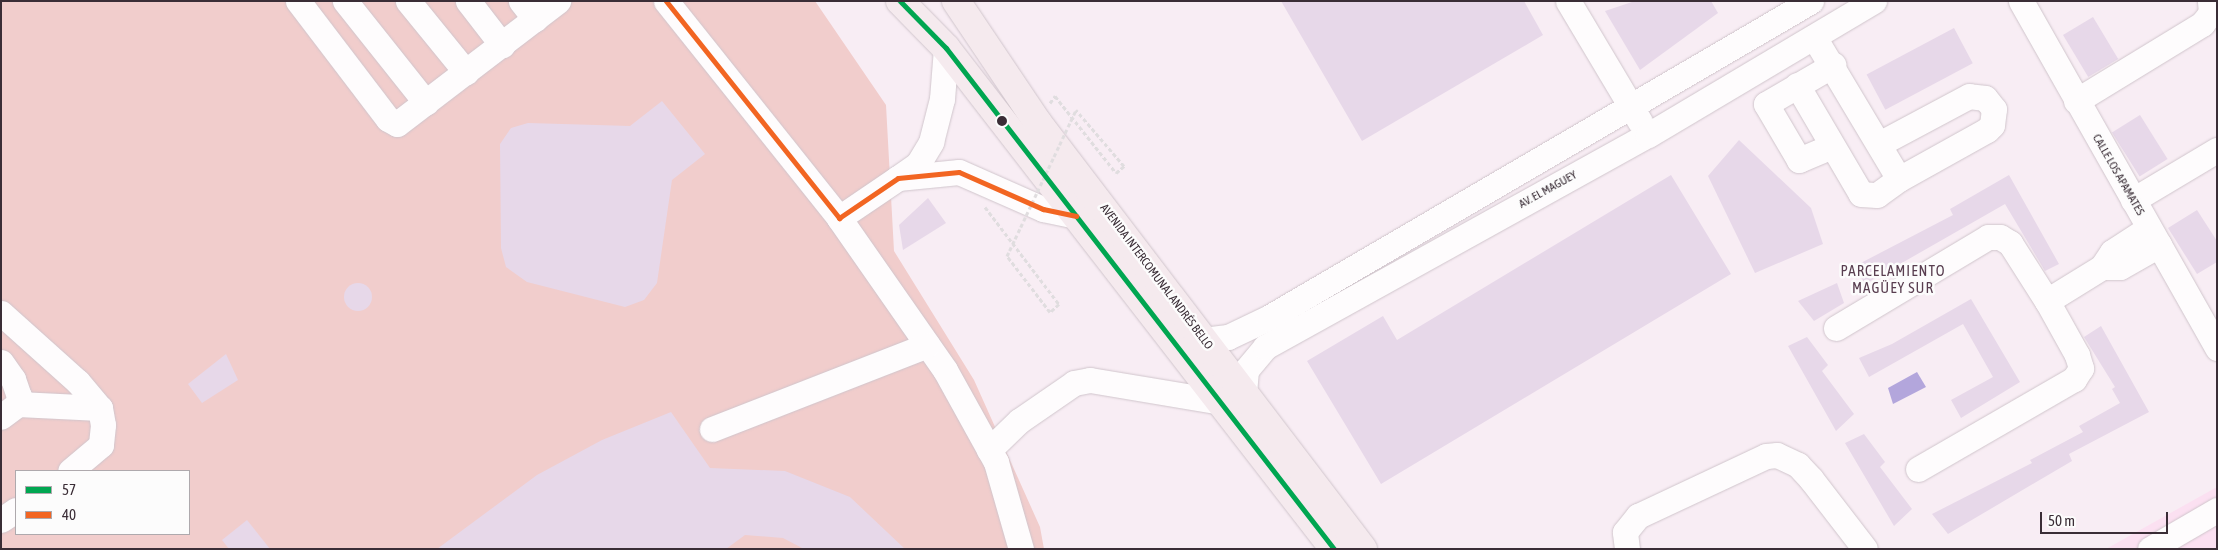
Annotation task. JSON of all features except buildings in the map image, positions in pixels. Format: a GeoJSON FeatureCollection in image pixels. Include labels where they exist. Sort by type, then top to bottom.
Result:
{"type":"FeatureCollection","features":[{"type":"Feature","properties":{"kind":"main road","name":"AVENIDA INTERCOMUNAL ANDRÉS BELLO"},"geometry":{"type":"LineString","coordinates":[[900,1],[946,48],[1076,216],[1363,549]]}},
{"type":"Feature","properties":{"kind":"main road","name":"AVENIDA INTERCOMUNAL ANDRÉS BELLO"},"geometry":{"type":"LineString","coordinates":[[956,1],[1038,123],[1204,340],[1233,397],[1334,549]]}},
{"type":"Feature","properties":{"kind":"street"},"geometry":{"type":"LineString","coordinates":[[345,1],[426,103]]}},
{"type":"Feature","properties":{"kind":"street"},"geometry":{"type":"LineString","coordinates":[[408,1],[466,72]]}},
{"type":"Feature","properties":{"kind":"street"},"geometry":{"type":"LineString","coordinates":[[468,1],[502,45]]}},
{"type":"Feature","properties":{"kind":"street"},"geometry":{"type":"LineString","coordinates":[[299,2],[393,124],[426,103],[502,45],[528,10],[558,1]]}},
{"type":"Feature","properties":{"kind":"street"},"geometry":{"type":"LineString","coordinates":[[666,1],[839,218],[927,345],[989,450],[1021,549]]}},
{"type":"Feature","properties":{"kind":"street"},"geometry":{"type":"LineString","coordinates":[[1568,1],[1648,134]]}},
{"type":"Feature","properties":{"kind":"street"},"geometry":{"type":"LineString","coordinates":[[1204,340],[1228,336],[1268,318],[1811,1]]}},
{"type":"Feature","properties":{"kind":"street","name":"AV. EL MAGUEY"},"geometry":{"type":"LineString","coordinates":[[1233,397],[1246,370],[1265,347],[1648,134],[1874,1]]}},
{"type":"Feature","properties":{"kind":"street","name":"CALLE LOS APAMATES"},"geometry":{"type":"LineString","coordinates":[[2021,1],[2078,105],[2217,348]]}},
{"type":"Feature","properties":{"kind":"street"},"geometry":{"type":"LineString","coordinates":[[2078,105],[2202,24],[2211,13],[2210,1]]}},
{"type":"Feature","properties":{"kind":"street"},"geometry":{"type":"LineString","coordinates":[[2078,105],[2217,33]]}},
{"type":"Feature","properties":{"kind":"street"},"geometry":{"type":"LineString","coordinates":[[1814,36],[1833,64],[1899,179]]}},
{"type":"Feature","properties":{"kind":"street"},"geometry":{"type":"LineString","coordinates":[[839,218],[918,164],[931,142],[942,99],[946,48]]}},
{"type":"Feature","properties":{"kind":"street"},"geometry":{"type":"LineString","coordinates":[[1832,146],[1799,160],[1768,112],[1770,101],[1833,64]]}},
{"type":"Feature","properties":{"kind":"street"},"geometry":{"type":"LineString","coordinates":[[1797,85],[1832,146],[1866,197],[1877,195],[1899,179],[1986,130],[1994,118],[1991,104],[1977,94],[1969,96],[1879,144]]}},
{"type":"Feature","properties":{"kind":"street"},"geometry":{"type":"LineString","coordinates":[[2133,200],[2214,157]]}},
{"type":"Feature","properties":{"kind":"street"},"geometry":{"type":"LineString","coordinates":[[898,178],[959,172],[1043,210],[1076,216]]}},
{"type":"Feature","properties":{"kind":"street"},"geometry":{"type":"LineString","coordinates":[[1464,204],[1479,228]]}},
{"type":"Feature","properties":{"kind":"street"},"geometry":{"type":"LineString","coordinates":[[1836,328],[1988,237],[2000,237],[2010,243],[2046,301],[2079,362],[2081,368],[2074,379],[1918,469]]}},
{"type":"Feature","properties":{"kind":"street"},"geometry":{"type":"LineString","coordinates":[[2046,301],[2102,267],[2120,267],[2154,237]]}},
{"type":"Feature","properties":{"kind":"street"},"geometry":{"type":"LineString","coordinates":[[1,313],[78,382],[100,408],[103,425],[101,445],[71,470]]}},
{"type":"Feature","properties":{"kind":"street"},"geometry":{"type":"LineString","coordinates":[[712,429],[927,345]]}},
{"type":"Feature","properties":{"kind":"street"},"geometry":{"type":"LineString","coordinates":[[1,362],[13,378],[10,410],[100,408]]}},
{"type":"Feature","properties":{"kind":"street"},"geometry":{"type":"LineString","coordinates":[[989,450],[1019,421],[1074,383],[1090,380],[1233,397]]}},
{"type":"Feature","properties":{"kind":"street"},"geometry":{"type":"LineString","coordinates":[[1627,549],[1624,532],[1638,516],[1766,456],[1778,455],[1798,465],[1811,479],[1865,549]]}},
{"type":"Feature","properties":{"kind":"street"},"geometry":{"type":"LineString","coordinates":[[2150,549],[2186,538],[2217,510]]}},
{"type":"Feature","properties":{"kind":"street"},"geometry":{"type":"LineString","coordinates":[[1,520],[15,511]]}},
{"type":"Feature","properties":{"kind":"path"},"geometry":{"type":"LineString","coordinates":[[981,202],[1019,252],[1060,304],[1050,312],[1008,256],[1076,110],[1124,166],[1116,173],[1079,129]]}},
{"type":"Feature","properties":{"kind":"shaded area"},"geometry":{"type":"Polygon","coordinates":[[[1,1],[815,1],[886,105],[894,251],[974,380],[1040,527],[1044,549],[1,549],[1,1]]]}},
{"type":"Feature","properties":{"kind":"shaded area"},"geometry":{"type":"Polygon","coordinates":[[[1917,372],[1926,387],[1893,404],[1888,388],[1917,372]]]}},
{"type":"Feature","properties":{"kind":"shaded area"},"geometry":{"type":"Polygon","coordinates":[[[2217,487],[2217,549],[2106,549],[2217,487]]]}},
{"type":"Feature","properties":{"kind":"transit line","name":"40"},"geometry":{"type":"LineString","coordinates":[[666,1],[839,218],[898,178],[959,172],[1043,209],[1076,216]]}},
{"type":"Feature","properties":{"kind":"transit line","name":"57"},"geometry":{"type":"LineString","coordinates":[[900,1],[946,48],[1334,549]]}},
{"type":"Feature","properties":{"kind":"district","name":"PARCELAMIENTO MAGÜEY SUR"},"geometry":{"type":"Point","coordinates":[1893,278]}}]}
